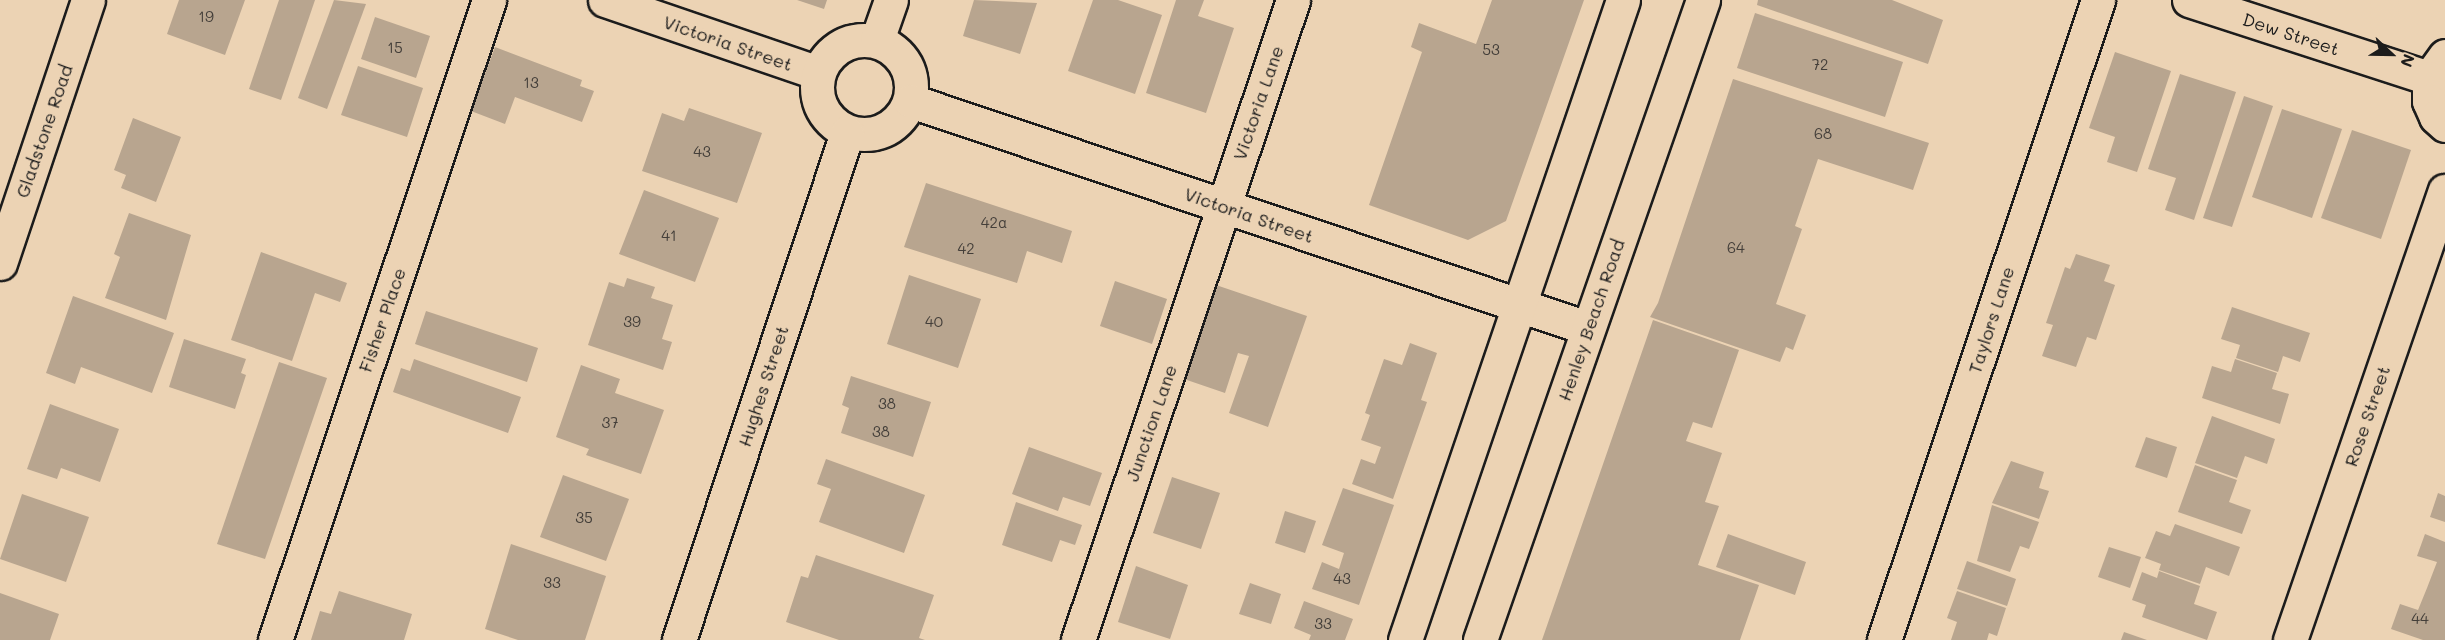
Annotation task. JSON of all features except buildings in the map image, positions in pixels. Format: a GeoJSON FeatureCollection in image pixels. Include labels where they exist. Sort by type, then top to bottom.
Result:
{"type":"FeatureCollection","features":[{"type":"Feature","properties":{"kind":"street","name":"Gladstone Road"},"geometry":{"type":"LineString","coordinates":[[0,263],[88,0]]}},
{"type":"Feature","properties":{"kind":"street","name":"Fisher Place"},"geometry":{"type":"LineString","coordinates":[[275,640],[489,0]]}},
{"type":"Feature","properties":{"kind":"street","name":"Victoria Street"},"geometry":{"type":"LineString","coordinates":[[605,0],[818,73]]}},
{"type":"Feature","properties":{"kind":"street"},"geometry":{"type":"LineString","coordinates":[[877,40],[891,0]]}},
{"type":"Feature","properties":{"kind":"street","name":"Victoria Lane"},"geometry":{"type":"LineString","coordinates":[[1224,206],[1293,0]]}},
{"type":"Feature","properties":{"kind":"street"},"geometry":{"type":"LineString","coordinates":[[1404,640],[1521,305],[1623,0]]}},
{"type":"Feature","properties":{"kind":"street","name":"Henley Beach Road"},"geometry":{"type":"LineString","coordinates":[[1480,640],[1703,0]]}},
{"type":"Feature","properties":{"kind":"street","name":"Taylors Lane"},"geometry":{"type":"LineString","coordinates":[[1884,640],[2098,0]]}},
{"type":"Feature","properties":{"kind":"street","name":"Dew Street"},"geometry":{"type":"LineString","coordinates":[[2189,0],[2437,67]]}},
{"type":"Feature","properties":{"kind":"street"},"geometry":{"type":"LineString","coordinates":[[850,40],[877,40],[893,48],[911,74],[910,101],[901,118],[875,134],[847,133],[829,120],[818,100],[818,73],[829,54],[850,40]]}},
{"type":"Feature","properties":{"kind":"street"},"geometry":{"type":"LineString","coordinates":[[2437,67],[2429,101],[2436,117],[2445,125]]}},
{"type":"Feature","properties":{"kind":"street","name":"Victoria Street"},"geometry":{"type":"LineString","coordinates":[[910,101],[1587,328]]}},
{"type":"Feature","properties":{"kind":"street","name":"Hughes Street"},"geometry":{"type":"LineString","coordinates":[[679,640],[847,133]]}},
{"type":"Feature","properties":{"kind":"street","name":"Rose Street"},"geometry":{"type":"LineString","coordinates":[[2290,640],[2445,191]]}},
{"type":"Feature","properties":{"kind":"street","name":"Junction Lane"},"geometry":{"type":"LineString","coordinates":[[1078,640],[1224,206]]}}]}
